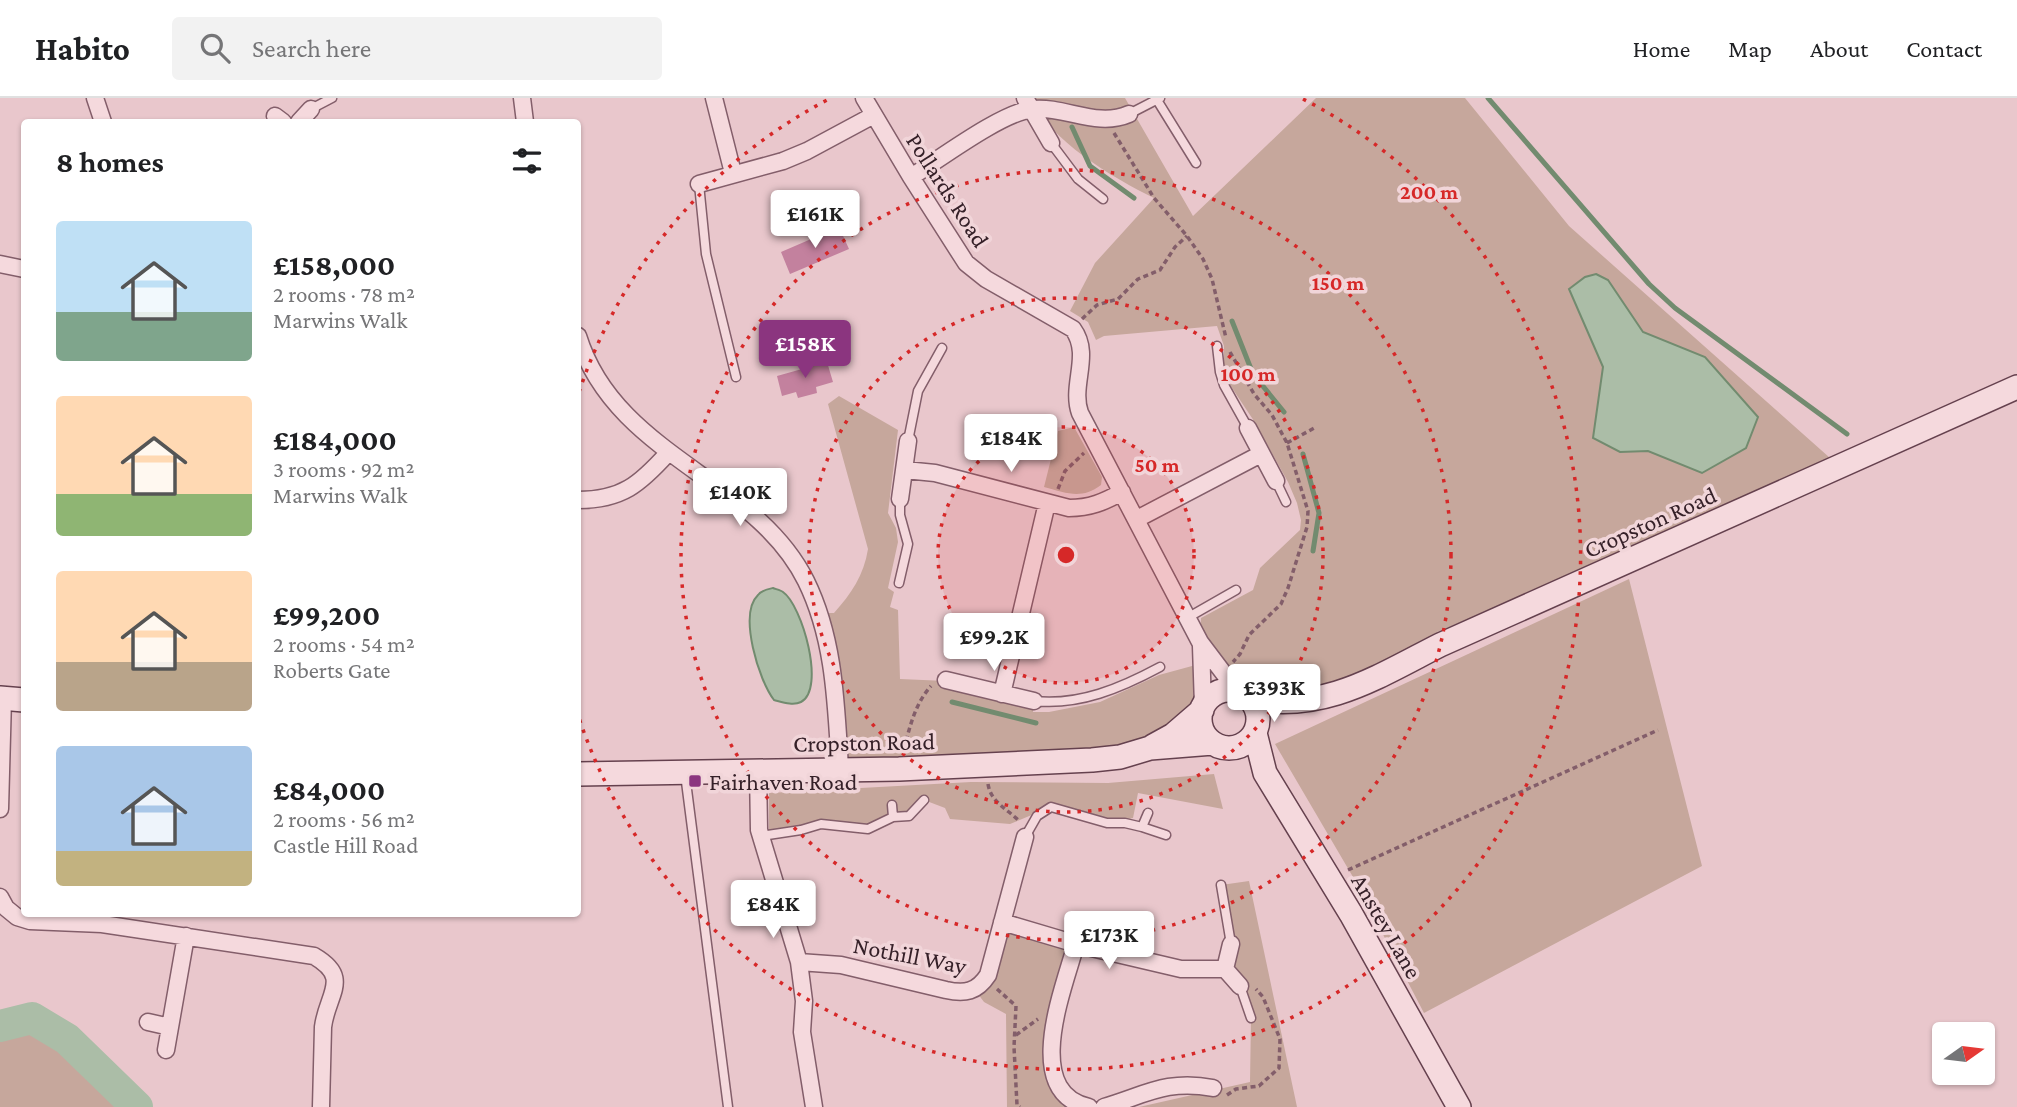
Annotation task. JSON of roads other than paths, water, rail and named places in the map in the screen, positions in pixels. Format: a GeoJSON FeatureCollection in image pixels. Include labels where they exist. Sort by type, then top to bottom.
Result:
{"type":"FeatureCollection","features":[{"type":"Feature","properties":{"kind":"street"},"geometry":{"type":"LineString","coordinates":[[95,98],[102,119]]}},
{"type":"Feature","properties":{"kind":"street"},"geometry":{"type":"LineString","coordinates":[[522,98],[526,119]]}},
{"type":"Feature","properties":{"kind":"street"},"geometry":{"type":"LineString","coordinates":[[715,98],[733,173]]}},
{"type":"Feature","properties":{"kind":"street","name":"Pollards Road"},"geometry":{"type":"LineString","coordinates":[[864,98],[966,263],[998,286],[1073,329],[1079,338],[1082,349],[1075,400],[1122,492]]}},
{"type":"Feature","properties":{"kind":"street"},"geometry":{"type":"LineString","coordinates":[[1028,104],[1051,143]]}},
{"type":"Feature","properties":{"kind":"street"},"geometry":{"type":"LineString","coordinates":[[911,177],[1028,104],[1108,120],[1129,114]]}},
{"type":"Feature","properties":{"kind":"street"},"geometry":{"type":"LineString","coordinates":[[302,119],[311,109]]}},
{"type":"Feature","properties":{"kind":"street"},"geometry":{"type":"LineString","coordinates":[[699,184],[783,161],[874,115]]}},
{"type":"Feature","properties":{"kind":"street"},"geometry":{"type":"LineString","coordinates":[[0,264],[21,268]]}},
{"type":"Feature","properties":{"kind":"street"},"geometry":{"type":"LineString","coordinates":[[581,346],[598,379],[640,431],[752,514],[772,533],[805,580],[820,613],[831,658],[840,768]]}},
{"type":"Feature","properties":{"kind":"street","name":"Cropston Road"},"geometry":{"type":"LineString","coordinates":[[1150,748],[1240,746],[1256,729],[1304,702],[1367,682],[1440,645],[2017,387]]}},
{"type":"Feature","properties":{"kind":"street"},"geometry":{"type":"LineString","coordinates":[[1248,428],[1276,481]]}},
{"type":"Feature","properties":{"kind":"street"},"geometry":{"type":"LineString","coordinates":[[900,499],[908,441]]}},
{"type":"Feature","properties":{"kind":"street"},"geometry":{"type":"LineString","coordinates":[[581,500],[609,498],[632,488],[668,453]]}},
{"type":"Feature","properties":{"kind":"street"},"geometry":{"type":"LineString","coordinates":[[1137,519],[1261,454]]}},
{"type":"Feature","properties":{"kind":"street"},"geometry":{"type":"LineString","coordinates":[[905,470],[935,473],[1051,504],[1085,508],[1100,504],[1122,492],[1200,642],[1258,714],[1256,729]]}},
{"type":"Feature","properties":{"kind":"street"},"geometry":{"type":"LineString","coordinates":[[1002,694],[1051,504]]}},
{"type":"Feature","properties":{"kind":"street"},"geometry":{"type":"LineString","coordinates":[[1200,642],[1202,728],[1222,746]]}},
{"type":"Feature","properties":{"kind":"street"},"geometry":{"type":"LineString","coordinates":[[946,681],[1034,701]]}},
{"type":"Feature","properties":{"kind":"street","name":"Cropston Road"},"geometry":{"type":"LineString","coordinates":[[581,774],[899,769],[1092,760],[1120,757],[1150,748],[1173,735],[1218,692],[1243,694],[1271,702],[1304,702]]}},
{"type":"Feature","properties":{"kind":"street"},"geometry":{"type":"LineString","coordinates":[[0,809],[9,699]]}},
{"type":"Feature","properties":{"kind":"street","name":"Anstey Lane"},"geometry":{"type":"LineString","coordinates":[[1256,729],[1265,773],[1330,878],[1459,1107]]}},
{"type":"Feature","properties":{"kind":"street","name":"Anstey Lane"},"geometry":{"type":"LineString","coordinates":[[1222,746],[1265,773]]}},
{"type":"Feature","properties":{"kind":"street"},"geometry":{"type":"LineString","coordinates":[[758,770],[761,836],[799,962],[804,1000],[802,1032],[814,1107]]}},
{"type":"Feature","properties":{"kind":"street","name":"Nothill Way"},"geometry":{"type":"LineString","coordinates":[[799,962],[841,965],[963,993],[975,990],[988,975],[1025,837]]}},
{"type":"Feature","properties":{"kind":"street"},"geometry":{"type":"LineString","coordinates":[[0,897],[6,908],[17,917],[30,921],[102,924],[314,956],[334,972],[335,986],[323,1027],[321,1107]]}},
{"type":"Feature","properties":{"kind":"street"},"geometry":{"type":"LineString","coordinates":[[1002,922],[1076,944],[1181,969],[1225,969],[1245,984]]}},
{"type":"Feature","properties":{"kind":"street"},"geometry":{"type":"LineString","coordinates":[[166,1050],[186,936]]}},
{"type":"Feature","properties":{"kind":"street"},"geometry":{"type":"LineString","coordinates":[[1076,944],[1052,1037],[1051,1063],[1059,1087],[1068,1098],[1077,1104],[1090,1107]]}},
{"type":"Feature","properties":{"kind":"street"},"geometry":{"type":"LineString","coordinates":[[1225,969],[1231,944]]}},
{"type":"Feature","properties":{"kind":"street"},"geometry":{"type":"LineString","coordinates":[[148,1022],[170,1027]]}},
{"type":"Feature","properties":{"kind":"street"},"geometry":{"type":"LineString","coordinates":[[1104,1107],[1173,1085],[1194,1084],[1216,1094]]}},
{"type":"Feature","properties":{"kind":"lane"},"geometry":{"type":"LineString","coordinates":[[311,109],[332,98]]}},
{"type":"Feature","properties":{"kind":"lane"},"geometry":{"type":"LineString","coordinates":[[1129,114],[1159,99],[1196,163]]}},
{"type":"Feature","properties":{"kind":"lane"},"geometry":{"type":"LineString","coordinates":[[1051,143],[1078,179],[1103,199]]}},
{"type":"Feature","properties":{"kind":"lane"},"geometry":{"type":"LineString","coordinates":[[699,184],[706,254],[736,377]]}},
{"type":"Feature","properties":{"kind":"lane"},"geometry":{"type":"LineString","coordinates":[[1217,346],[1224,385],[1248,428]]}},
{"type":"Feature","properties":{"kind":"lane"},"geometry":{"type":"LineString","coordinates":[[908,441],[918,391],[942,348]]}},
{"type":"Feature","properties":{"kind":"lane"},"geometry":{"type":"LineString","coordinates":[[1276,481],[1286,502]]}},
{"type":"Feature","properties":{"kind":"lane"},"geometry":{"type":"LineString","coordinates":[[899,583],[908,544],[900,515],[900,499]]}},
{"type":"Feature","properties":{"kind":"lane"},"geometry":{"type":"LineString","coordinates":[[1188,618],[1236,590]]}},
{"type":"Feature","properties":{"kind":"lane"},"geometry":{"type":"LineString","coordinates":[[1034,701],[1056,703],[1106,692],[1160,667]]}},
{"type":"Feature","properties":{"kind":"lane"},"geometry":{"type":"LineString","coordinates":[[684,771],[728,1107]]}},
{"type":"Feature","properties":{"kind":"lane"},"geometry":{"type":"LineString","coordinates":[[761,836],[821,824],[868,829],[893,817],[909,816],[924,800]]}},
{"type":"Feature","properties":{"kind":"lane"},"geometry":{"type":"LineString","coordinates":[[892,805],[893,817]]}},
{"type":"Feature","properties":{"kind":"lane"},"geometry":{"type":"LineString","coordinates":[[1025,837],[1037,816],[1051,807],[1107,823],[1125,823],[1166,835]]}},
{"type":"Feature","properties":{"kind":"lane"},"geometry":{"type":"LineString","coordinates":[[1142,827],[1148,813]]}},
{"type":"Feature","properties":{"kind":"lane"},"geometry":{"type":"LineString","coordinates":[[1221,885],[1231,944]]}},
{"type":"Feature","properties":{"kind":"lane"},"geometry":{"type":"LineString","coordinates":[[1245,984],[1251,1018]]}},
{"type":"Feature","properties":{"kind":"waterway"},"geometry":{"type":"LineString","coordinates":[[1488,98],[1649,284],[1675,308],[1847,434]]}},
{"type":"Feature","properties":{"kind":"waterway"},"geometry":{"type":"LineString","coordinates":[[1072,127],[1090,166],[1134,198]]}},
{"type":"Feature","properties":{"kind":"waterway"},"geometry":{"type":"LineString","coordinates":[[1232,321],[1253,374],[1284,412]]}},
{"type":"Feature","properties":{"kind":"waterway"},"geometry":{"type":"LineString","coordinates":[[1303,454],[1319,513],[1313,551]]}},
{"type":"Feature","properties":{"kind":"waterway"},"geometry":{"type":"LineString","coordinates":[[952,702],[1036,723]]}},
{"type":"Feature","properties":{"kind":"waterway"},"geometry":{"type":"LineString","coordinates":[[0,1026],[32,1018],[67,1039],[137,1107]]}},
{"type":"Feature","properties":{"kind":"place","name":"Fairhaven Road"},"geometry":{"type":"Point","coordinates":[695,781]}}]}
